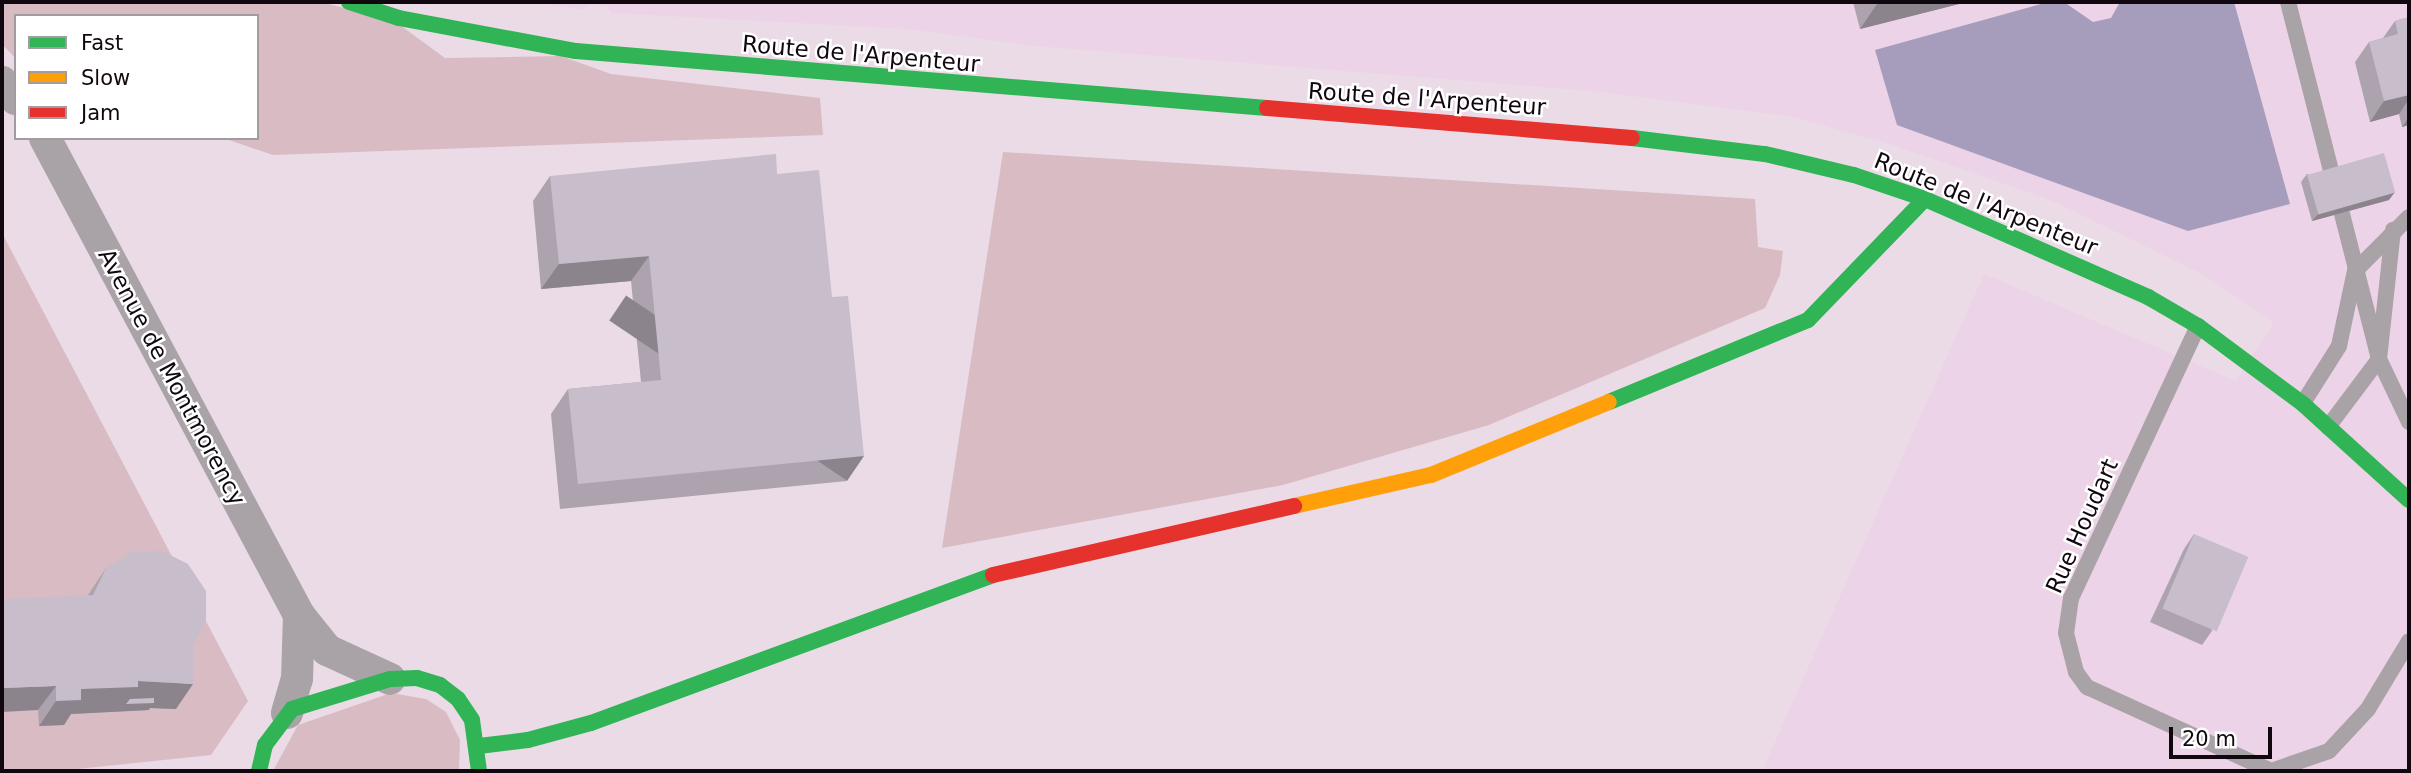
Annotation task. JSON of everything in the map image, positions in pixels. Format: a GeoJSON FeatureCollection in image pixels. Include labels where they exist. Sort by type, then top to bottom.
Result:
{"type":"FeatureCollection","features":[{"type":"Feature","properties":{"kind":"main road","name":"Route de l'Arpenteur"},"geometry":{"type":"LineString","coordinates":[[349,2],[400,18],[589,53],[1628,137],[1765,154],[1854,175],[1924,199],[2148,297],[2198,326],[2303,404],[2409,500]]}},
{"type":"Feature","properties":{"kind":"main road"},"geometry":{"type":"LineString","coordinates":[[480,746],[528,740],[592,723],[973,580],[1431,475],[1808,320],[1924,199]]}},
{"type":"Feature","properties":{"kind":"main road"},"geometry":{"type":"LineString","coordinates":[[259,771],[265,746],[287,713],[390,679],[417,678],[458,699],[472,720],[480,746],[479,771]]}},
{"type":"Feature","properties":{"kind":"street"},"geometry":{"type":"LineString","coordinates":[[2,82],[14,97]]}},
{"type":"Feature","properties":{"kind":"street","name":"Avenue de Montmorency"},"geometry":{"type":"LineString","coordinates":[[46,140],[299,615],[327,650],[390,679]]}},
{"type":"Feature","properties":{"kind":"street","name":"Avenue de Montmorency"},"geometry":{"type":"LineString","coordinates":[[287,713],[297,679],[299,615]]}},
{"type":"Feature","properties":{"kind":"lane"},"geometry":{"type":"LineString","coordinates":[[2288,2],[2379,359],[2409,422]]}},
{"type":"Feature","properties":{"kind":"lane"},"geometry":{"type":"LineString","coordinates":[[2303,404],[2339,346],[2355,271],[2409,216]]}},
{"type":"Feature","properties":{"kind":"lane"},"geometry":{"type":"LineString","coordinates":[[2328,427],[2379,359],[2393,230]]}},
{"type":"Feature","properties":{"kind":"lane","name":"Rue Houdart"},"geometry":{"type":"LineString","coordinates":[[2198,326],[2071,598],[2066,633],[2076,672],[2087,687],[2271,771],[2329,751],[2368,709],[2409,641]]}},
{"type":"Feature","properties":{"kind":"shaded area"},"geometry":{"type":"Polygon","coordinates":[[[2,2],[320,2],[393,20],[445,58],[561,56],[611,74],[820,98],[823,135],[273,155],[229,140],[259,140],[259,14],[14,14],[14,57],[2,44],[2,2]]]}},
{"type":"Feature","properties":{"kind":"shaded area"},"geometry":{"type":"Polygon","coordinates":[[[538,2],[2409,2],[2409,771],[1762,771],[1984,274],[2236,381],[2274,322],[2204,275],[2053,201],[1896,146],[1794,117],[1593,91],[1035,46],[908,29],[612,13],[607,6],[590,4],[581,10],[538,2]]]}},
{"type":"Feature","properties":{"kind":"shaded area"},"geometry":{"type":"Polygon","coordinates":[[[2048,2],[2064,2],[2093,22],[2111,18],[2120,2],[2234,2],[2290,204],[2188,231],[1897,125],[1875,50],[2048,2]]]}},
{"type":"Feature","properties":{"kind":"shaded area"},"geometry":{"type":"Polygon","coordinates":[[[1003,152],[1755,199],[1758,247],[1783,251],[1780,275],[1765,308],[1489,425],[1283,485],[942,548],[1003,152]]]}},
{"type":"Feature","properties":{"kind":"shaded area"},"geometry":{"type":"Polygon","coordinates":[[[2,233],[248,701],[211,755],[59,771],[2,771],[2,233]]]}},
{"type":"Feature","properties":{"kind":"shaded area"},"geometry":{"type":"Polygon","coordinates":[[[391,693],[426,699],[446,712],[460,740],[459,771],[273,771],[298,725],[391,693]]]}},
{"type":"Feature","properties":{"kind":"building"},"geometry":{"type":"Polygon","coordinates":[[[2409,17],[2409,95],[2384,101],[2369,42],[2398,34],[2395,21],[2409,17]]]}},
{"type":"Feature","properties":{"kind":"building"},"geometry":{"type":"Polygon","coordinates":[[[2384,153],[2395,192],[2318,214],[2307,175],[2384,153]]]}},
{"type":"Feature","properties":{"kind":"building"},"geometry":{"type":"Polygon","coordinates":[[[776,154],[777,174],[819,170],[832,297],[848,296],[864,456],[578,484],[568,389],[661,380],[649,256],[559,264],[550,176],[776,154]]]}},
{"type":"Feature","properties":{"kind":"building"},"geometry":{"type":"Polygon","coordinates":[[[2194,534],[2248,557],[2217,632],[2162,609],[2194,534]]]}},
{"type":"Feature","properties":{"kind":"building"},"geometry":{"type":"Polygon","coordinates":[[[162,551],[188,564],[206,591],[206,621],[193,646],[193,684],[138,681],[138,687],[81,689],[81,700],[56,701],[56,686],[2,688],[2,599],[93,595],[106,568],[132,552],[162,551]]]}},
{"type":"Feature","properties":{"kind":"building"},"geometry":{"type":"Polygon","coordinates":[[[154,698],[154,703],[126,704],[130,699],[154,698]]]}},
{"type":"Feature","properties":{"kind":"traffic: fast"},"geometry":{"type":"LineString","coordinates":[[349,2],[399,18],[576,51],[1267,108]]}},
{"type":"Feature","properties":{"kind":"traffic: fast"},"geometry":{"type":"LineString","coordinates":[[1632,138],[1765,154],[1854,175],[1925,199],[2148,297],[2198,326],[2303,404],[2409,500]]}},
{"type":"Feature","properties":{"kind":"traffic: fast"},"geometry":{"type":"LineString","coordinates":[[1609,402],[1808,320],[1925,199]]}},
{"type":"Feature","properties":{"kind":"traffic: fast"},"geometry":{"type":"LineString","coordinates":[[479,746],[528,740],[591,723],[993,575]]}},
{"type":"Feature","properties":{"kind":"traffic: fast"},"geometry":{"type":"LineString","coordinates":[[259,771],[265,745],[292,709],[390,679],[417,678],[440,685],[458,699],[472,720],[479,771]]}},
{"type":"Feature","properties":{"kind":"traffic: slow"},"geometry":{"type":"LineString","coordinates":[[1294,506],[1431,475],[1609,402]]}},
{"type":"Feature","properties":{"kind":"traffic: jam"},"geometry":{"type":"LineString","coordinates":[[1267,108],[1632,138]]}},
{"type":"Feature","properties":{"kind":"traffic: jam"},"geometry":{"type":"LineString","coordinates":[[993,575],[1294,506]]}}]}
